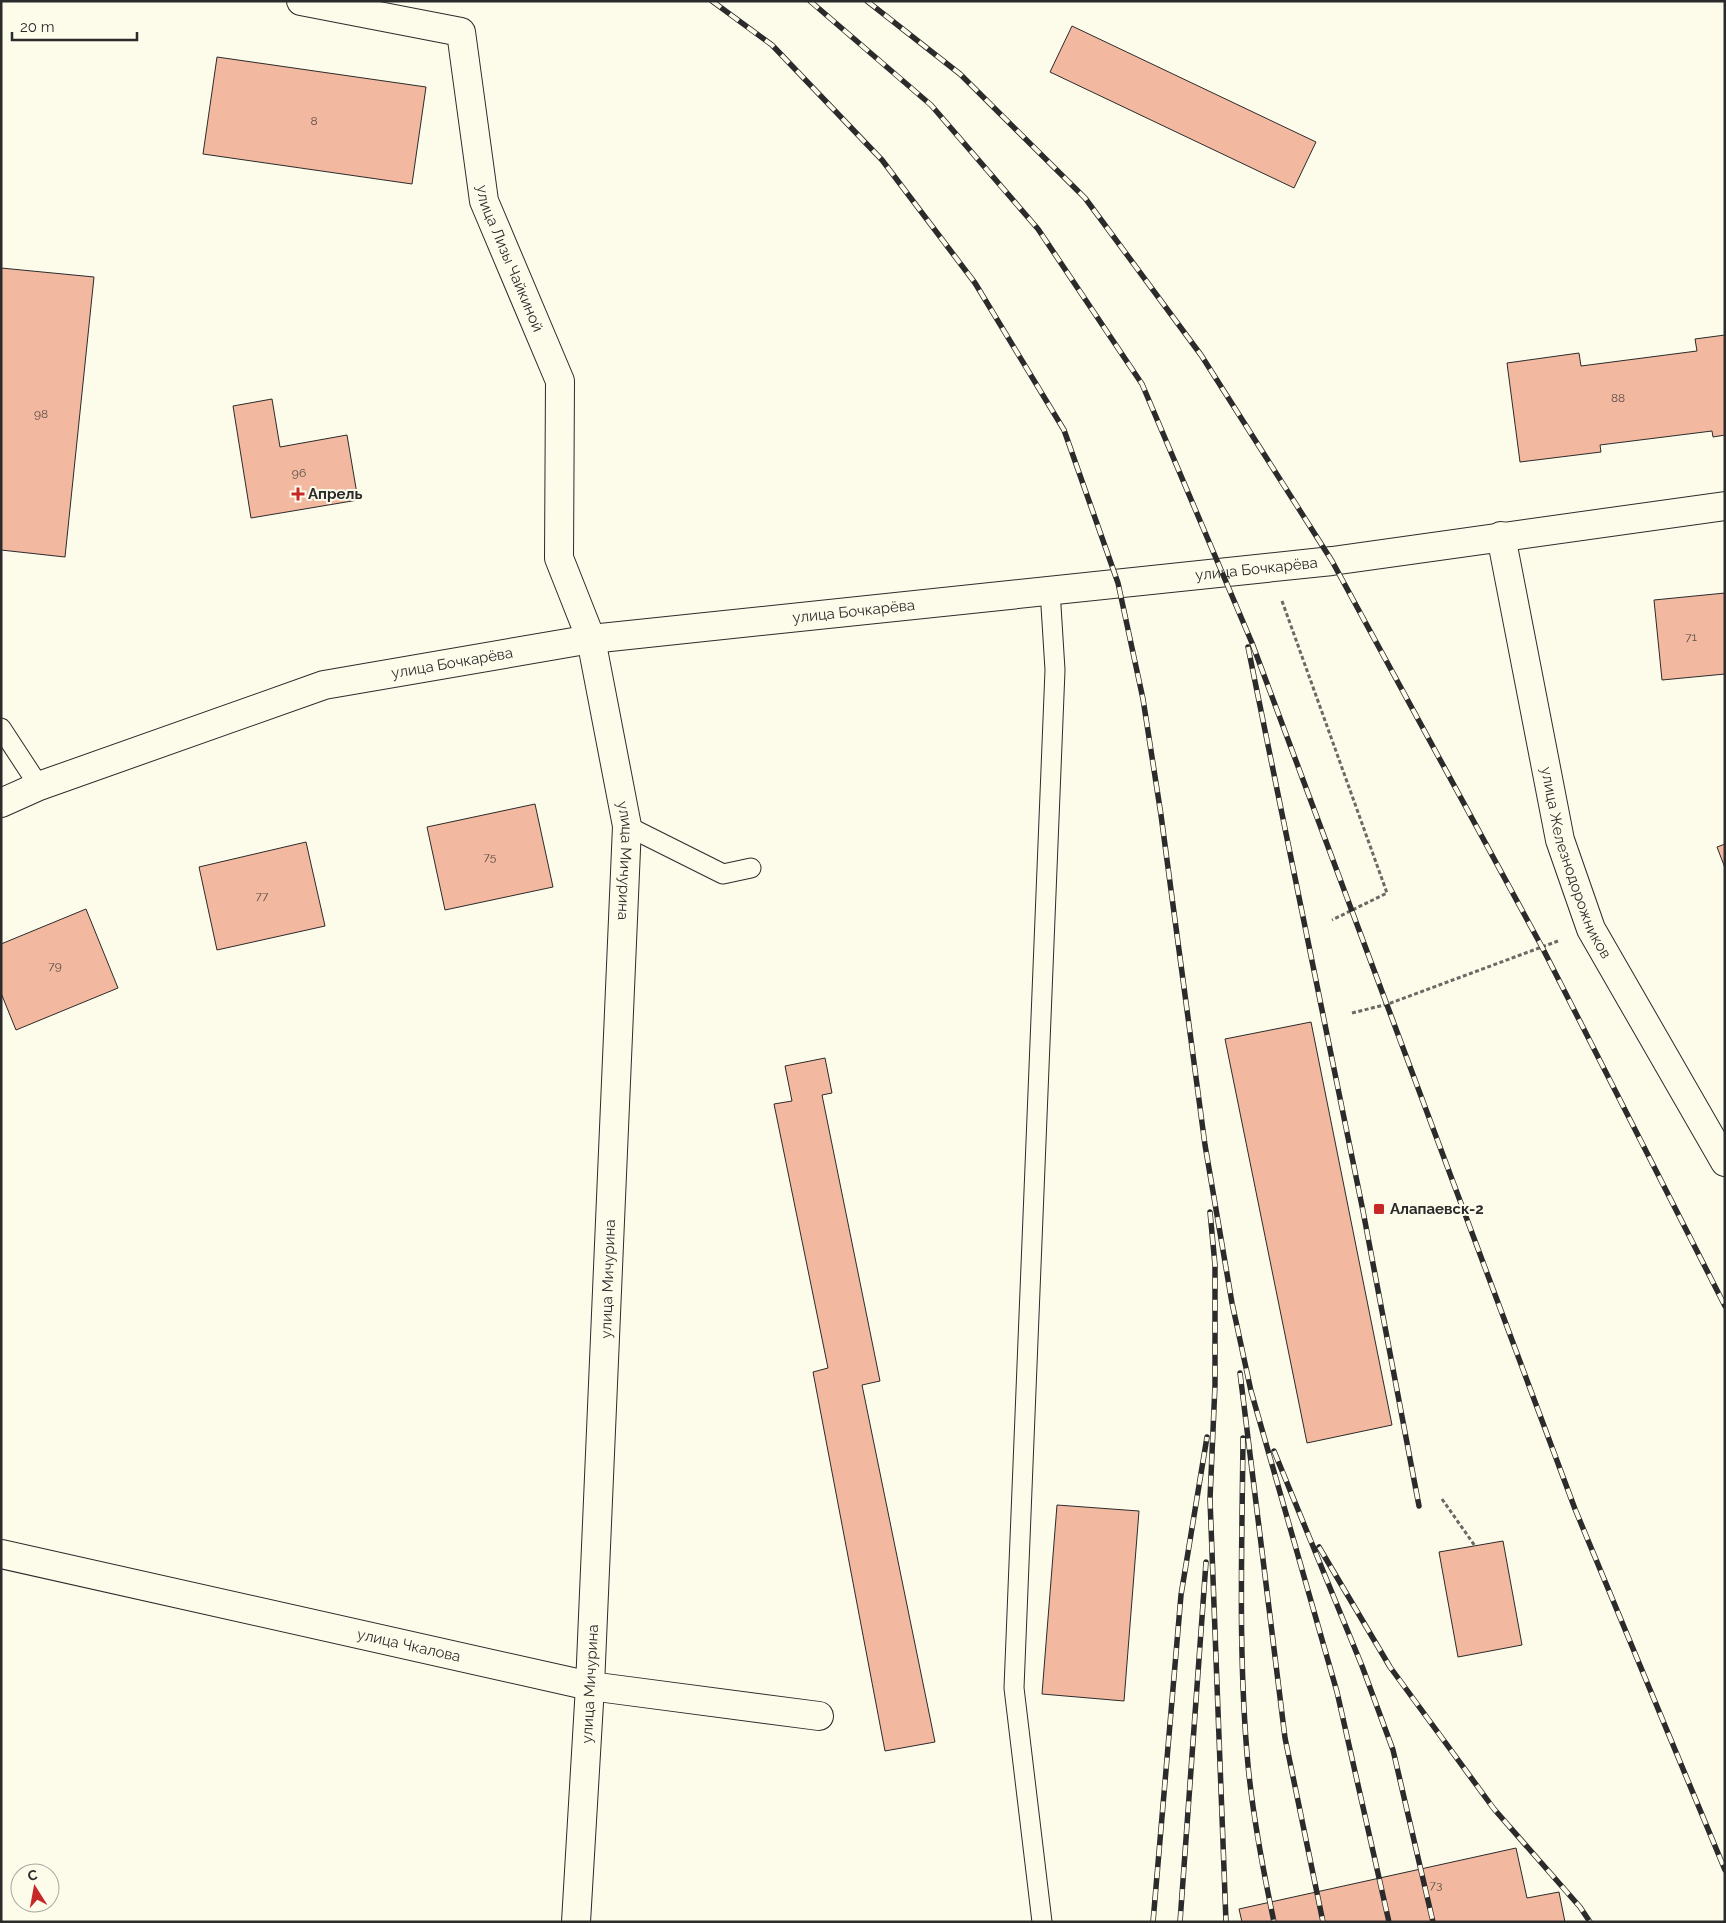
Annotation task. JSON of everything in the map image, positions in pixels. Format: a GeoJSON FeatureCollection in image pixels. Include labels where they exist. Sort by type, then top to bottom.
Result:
{"type":"FeatureCollection","features":[{"type":"Feature","properties":{"kind":"street","name":"улица Лизы Чайкиной"},"geometry":{"type":"LineString","coordinates":[[301,1],[461,32],[484,201],[560,381],[559,558],[591,640]]}},
{"type":"Feature","properties":{"kind":"street","name":"улица Бочкарёва"},"geometry":{"type":"LineString","coordinates":[[1,803],[39,786],[324,685],[591,640],[1332,561],[1725,506]]}},
{"type":"Feature","properties":{"kind":"street","name":"улица Железнодорожников"},"geometry":{"type":"LineString","coordinates":[[1500,536],[1560,840],[1591,929],[1725,1162]]}},
{"type":"Feature","properties":{"kind":"street","name":"улица Мичурина"},"geometry":{"type":"LineString","coordinates":[[576,1922],[590,1686],[627,826],[591,640]]}},
{"type":"Feature","properties":{"kind":"street","name":"улица Чкалова"},"geometry":{"type":"LineString","coordinates":[[1,1554],[590,1686],[819,1716]]}},
{"type":"Feature","properties":{"kind":"lane"},"geometry":{"type":"LineString","coordinates":[[1042,1922],[1014,1688],[1055,670],[1050,590]]}},
{"type":"Feature","properties":{"kind":"lane"},"geometry":{"type":"LineString","coordinates":[[1,728],[39,786]]}},
{"type":"Feature","properties":{"kind":"lane"},"geometry":{"type":"LineString","coordinates":[[627,826],[723,874],[751,868]]}},
{"type":"Feature","properties":{"kind":"path"},"geometry":{"type":"LineString","coordinates":[[1270,568],[1386,893],[1332,920]]}},
{"type":"Feature","properties":{"kind":"path"},"geometry":{"type":"LineString","coordinates":[[1352,1013],[1388,1004],[1591,929]]}},
{"type":"Feature","properties":{"kind":"path"},"geometry":{"type":"LineString","coordinates":[[1442,1499],[1474,1546]]}},
{"type":"Feature","properties":{"kind":"building"},"geometry":{"type":"Polygon","coordinates":[[[1072,26],[1316,142],[1294,188],[1050,72],[1072,26]]]}},
{"type":"Feature","properties":{"kind":"building"},"geometry":{"type":"Polygon","coordinates":[[[217,57],[426,87],[412,184],[203,154],[217,57]]]}},
{"type":"Feature","properties":{"kind":"building"},"geometry":{"type":"Polygon","coordinates":[[[1,268],[94,277],[65,557],[1,550],[1,268]]]}},
{"type":"Feature","properties":{"kind":"building"},"geometry":{"type":"Polygon","coordinates":[[[1725,335],[1725,435],[1713,437],[1712,431],[1600,445],[1601,452],[1520,462],[1507,363],[1579,353],[1581,366],[1697,351],[1695,339],[1725,335]]]}},
{"type":"Feature","properties":{"kind":"building"},"geometry":{"type":"Polygon","coordinates":[[[272,399],[280,447],[347,435],[358,500],[251,518],[233,406],[272,399]]]}},
{"type":"Feature","properties":{"kind":"building"},"geometry":{"type":"Polygon","coordinates":[[[1725,593],[1725,674],[1662,680],[1654,600],[1725,593]]]}},
{"type":"Feature","properties":{"kind":"building"},"geometry":{"type":"Polygon","coordinates":[[[535,804],[553,887],[445,910],[427,827],[535,804]]]}},
{"type":"Feature","properties":{"kind":"building"},"geometry":{"type":"Polygon","coordinates":[[[306,842],[325,926],[217,950],[199,867],[306,842]]]}},
{"type":"Feature","properties":{"kind":"building"},"geometry":{"type":"Polygon","coordinates":[[[1725,844],[1725,868],[1717,847],[1725,844]]]}},
{"type":"Feature","properties":{"kind":"building"},"geometry":{"type":"Polygon","coordinates":[[[86,909],[118,988],[16,1030],[1,993],[1,944],[86,909]]]}},
{"type":"Feature","properties":{"kind":"building"},"geometry":{"type":"Polygon","coordinates":[[[1311,1022],[1392,1425],[1307,1443],[1225,1039],[1311,1022]]]}},
{"type":"Feature","properties":{"kind":"building"},"geometry":{"type":"Polygon","coordinates":[[[825,1058],[832,1093],[822,1095],[880,1381],[862,1385],[935,1742],[885,1751],[813,1372],[828,1368],[774,1104],[792,1101],[785,1066],[825,1058]]]}},
{"type":"Feature","properties":{"kind":"building"},"geometry":{"type":"Polygon","coordinates":[[[1057,1505],[1139,1511],[1124,1701],[1042,1694],[1057,1505]]]}},
{"type":"Feature","properties":{"kind":"building"},"geometry":{"type":"Polygon","coordinates":[[[1503,1541],[1522,1645],[1458,1657],[1439,1552],[1503,1541]]]}},
{"type":"Feature","properties":{"kind":"building"},"geometry":{"type":"Polygon","coordinates":[[[1516,1848],[1527,1898],[1559,1892],[1565,1922],[1242,1922],[1239,1909],[1516,1848]]]}},
{"type":"Feature","properties":{"kind":"railway"},"geometry":{"type":"LineString","coordinates":[[712,1],[772,45],[882,160],[975,283],[1064,430],[1118,583],[1143,699],[1161,815],[1205,1145],[1232,1303],[1251,1391],[1337,1692],[1389,1922]]}},
{"type":"Feature","properties":{"kind":"railway"},"geometry":{"type":"LineString","coordinates":[[810,1],[931,105],[1038,229],[1142,384],[1252,643],[1575,1509],[1725,1870]]}},
{"type":"Feature","properties":{"kind":"railway"},"geometry":{"type":"LineString","coordinates":[[867,1],[960,74],[1085,198],[1201,355],[1332,561],[1542,947],[1725,1306]]}},
{"type":"Feature","properties":{"kind":"railway"},"geometry":{"type":"LineString","coordinates":[[1248,647],[1363,1211],[1419,1506]]}},
{"type":"Feature","properties":{"kind":"railway"},"geometry":{"type":"LineString","coordinates":[[1210,1212],[1215,1265],[1215,1385],[1210,1499],[1226,1922]]}},
{"type":"Feature","properties":{"kind":"railway"},"geometry":{"type":"LineString","coordinates":[[1240,1373],[1285,1738],[1323,1922]]}},
{"type":"Feature","properties":{"kind":"railway"},"geometry":{"type":"LineString","coordinates":[[1153,1922],[1181,1595],[1207,1437]]}},
{"type":"Feature","properties":{"kind":"railway"},"geometry":{"type":"LineString","coordinates":[[1243,1438],[1241,1601],[1245,1724],[1253,1804],[1274,1922]]}},
{"type":"Feature","properties":{"kind":"railway"},"geometry":{"type":"LineString","coordinates":[[1274,1451],[1362,1666],[1393,1750],[1433,1922]]}},
{"type":"Feature","properties":{"kind":"railway"},"geometry":{"type":"LineString","coordinates":[[1319,1547],[1390,1667],[1494,1809],[1580,1907],[1590,1922]]}},
{"type":"Feature","properties":{"kind":"railway"},"geometry":{"type":"LineString","coordinates":[[1180,1922],[1206,1562]]}},
{"type":"Feature","properties":{"kind":"place","name":"Апрель"},"geometry":{"type":"Point","coordinates":[298,494]}},
{"type":"Feature","properties":{"kind":"place","name":"Алапаевск-2"},"geometry":{"type":"Point","coordinates":[1379,1209]}}]}
